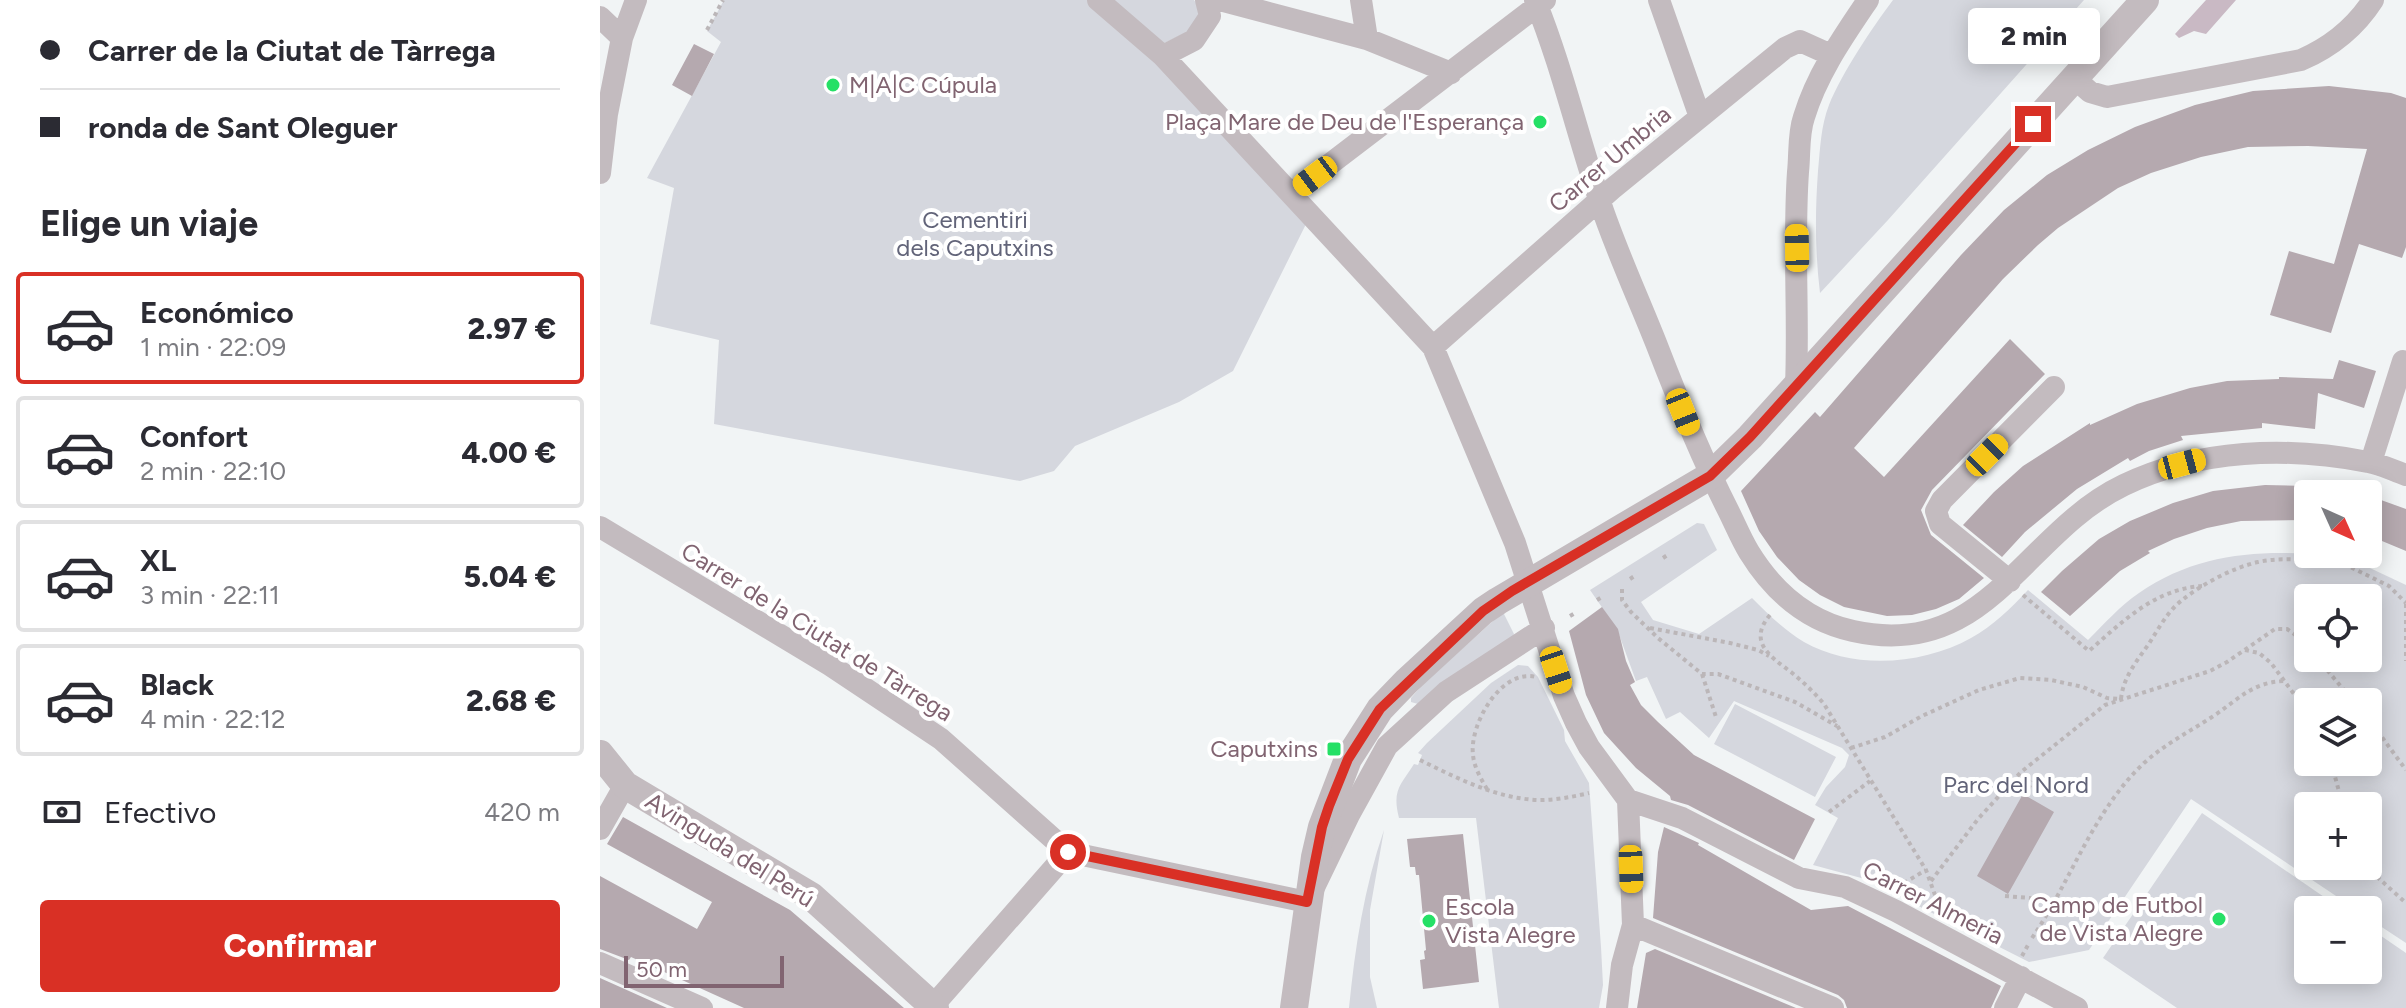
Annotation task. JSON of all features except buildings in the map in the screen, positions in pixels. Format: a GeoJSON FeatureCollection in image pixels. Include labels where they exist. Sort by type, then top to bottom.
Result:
{"type":"FeatureCollection","features":[{"type":"Feature","properties":{"kind":"street"},"geometry":{"type":"LineString","coordinates":[[600,173],[603,117],[622,38],[636,0]]}},
{"type":"Feature","properties":{"kind":"street"},"geometry":{"type":"LineString","coordinates":[[1098,0],[1163,56],[1433,347],[1515,543],[1564,696],[1589,747],[1628,800],[1633,925],[1622,965],[1617,1008]]}},
{"type":"Feature","properties":{"kind":"street"},"geometry":{"type":"LineString","coordinates":[[1163,56],[1194,40],[1210,16],[1206,0]]}},
{"type":"Feature","properties":{"kind":"street"},"geometry":{"type":"LineString","coordinates":[[1220,0],[1367,39],[1451,73]]}},
{"type":"Feature","properties":{"kind":"street"},"geometry":{"type":"LineString","coordinates":[[1361,0],[1367,39]]}},
{"type":"Feature","properties":{"kind":"street"},"geometry":{"type":"LineString","coordinates":[[1659,0],[1700,117]]}},
{"type":"Feature","properties":{"kind":"street"},"geometry":{"type":"LineString","coordinates":[[1796,386],[1796,197],[1802,121],[1812,92],[1831,55],[1868,0]]}},
{"type":"Feature","properties":{"kind":"street"},"geometry":{"type":"LineString","coordinates":[[1294,1008],[1318,842],[1348,759],[1380,709],[1483,611],[1710,476],[1750,437],[2145,0]]}},
{"type":"Feature","properties":{"kind":"street"},"geometry":{"type":"LineString","coordinates":[[2074,78],[2090,92],[2107,97],[2301,60],[2321,51],[2347,32],[2373,0]]}},
{"type":"Feature","properties":{"kind":"street"},"geometry":{"type":"LineString","coordinates":[[1292,193],[1539,2],[1599,200],[1710,476],[1749,553],[1775,587],[1803,612],[1840,628],[1873,635],[1915,634],[1950,625],[1985,602],[2016,588],[2048,540],[2084,510],[2121,487],[2158,470],[2207,457],[2306,454],[2371,462],[2406,475]]}},
{"type":"Feature","properties":{"kind":"street"},"geometry":{"type":"LineString","coordinates":[[600,17],[622,38]]}},
{"type":"Feature","properties":{"kind":"street","name":"Carrer Umbria"},"geometry":{"type":"LineString","coordinates":[[1433,347],[1599,200],[1785,48],[1800,41],[1831,55]]}},
{"type":"Feature","properties":{"kind":"street"},"geometry":{"type":"LineString","coordinates":[[2371,462],[2403,361]]}},
{"type":"Feature","properties":{"kind":"street"},"geometry":{"type":"LineString","coordinates":[[2016,588],[1940,524],[1936,511],[1942,500],[2054,387]]}},
{"type":"Feature","properties":{"kind":"street","name":"Carrer de la Ciutat de Tàrrega"},"geometry":{"type":"LineString","coordinates":[[600,527],[830,665],[941,739],[1068,852],[1307,902]]}},
{"type":"Feature","properties":{"kind":"street"},"geometry":{"type":"LineString","coordinates":[[1307,902],[1387,746],[1446,692],[1544,628]]}},
{"type":"Feature","properties":{"kind":"street","name":"Avinguda del Perú"},"geometry":{"type":"LineString","coordinates":[[600,754],[625,785],[811,896],[933,1007]]}},
{"type":"Feature","properties":{"kind":"street"},"geometry":{"type":"LineString","coordinates":[[600,829],[625,785]]}},
{"type":"Feature","properties":{"kind":"street","name":"Carrer Almeria"},"geometry":{"type":"LineString","coordinates":[[1628,800],[1682,818],[1799,878],[1845,887],[2021,968],[2077,1008]]}},
{"type":"Feature","properties":{"kind":"street"},"geometry":{"type":"LineString","coordinates":[[933,1007],[1068,852]]}},
{"type":"Feature","properties":{"kind":"street"},"geometry":{"type":"LineString","coordinates":[[1633,925],[1833,1008]]}},
{"type":"Feature","properties":{"kind":"street"},"geometry":{"type":"LineString","coordinates":[[600,963],[702,1008]]}},
{"type":"Feature","properties":{"kind":"street"},"geometry":{"type":"LineString","coordinates":[[2005,1008],[2021,968]]}},
{"type":"Feature","properties":{"kind":"path"},"geometry":{"type":"LineString","coordinates":[[707,30],[723,0]]}},
{"type":"Feature","properties":{"kind":"path"},"geometry":{"type":"LineString","coordinates":[[1663,558],[1669,554]]}},
{"type":"Feature","properties":{"kind":"path"},"geometry":{"type":"LineString","coordinates":[[2121,699],[2122,685],[2167,616],[2180,602],[2227,574],[2259,562],[2294,561]]}},
{"type":"Feature","properties":{"kind":"path"},"geometry":{"type":"LineString","coordinates":[[2352,568],[2389,586],[2406,603],[2406,661]]}},
{"type":"Feature","properties":{"kind":"path"},"geometry":{"type":"LineString","coordinates":[[1630,579],[1636,575]]}},
{"type":"Feature","properties":{"kind":"path"},"geometry":{"type":"LineString","coordinates":[[2016,588],[2089,651],[2151,601],[2181,587],[2204,586]]}},
{"type":"Feature","properties":{"kind":"path"},"geometry":{"type":"LineString","coordinates":[[1622,589],[1622,600],[1647,628],[1702,674],[1716,717]]}},
{"type":"Feature","properties":{"kind":"path"},"geometry":{"type":"LineString","coordinates":[[1770,615],[1761,632],[1762,644],[1770,656]]}},
{"type":"Feature","properties":{"kind":"path"},"geometry":{"type":"LineString","coordinates":[[1647,628],[1758,650],[1814,692],[1862,762],[1870,781],[1926,870],[1935,895],[1929,911]]}},
{"type":"Feature","properties":{"kind":"path"},"geometry":{"type":"LineString","coordinates":[[1931,881],[1978,819],[2021,772],[2105,705],[2210,671],[2275,629],[2287,629],[2294,634]]}},
{"type":"Feature","properties":{"kind":"path"},"geometry":{"type":"LineString","coordinates":[[2245,650],[2259,653],[2294,694]]}},
{"type":"Feature","properties":{"kind":"path"},"geometry":{"type":"LineString","coordinates":[[2329,672],[2342,688]]}},
{"type":"Feature","properties":{"kind":"path"},"geometry":{"type":"LineString","coordinates":[[1702,674],[1718,674],[1795,702],[1839,727]]}},
{"type":"Feature","properties":{"kind":"path"},"geometry":{"type":"LineString","coordinates":[[1487,789],[1472,754],[1480,717],[1503,687],[1520,677],[1538,677]]}},
{"type":"Feature","properties":{"kind":"path"},"geometry":{"type":"LineString","coordinates":[[1851,748],[1885,737],[1979,690],[2020,678],[2051,680],[2083,687],[2107,698],[2121,699]]}},
{"type":"Feature","properties":{"kind":"path"},"geometry":{"type":"LineString","coordinates":[[2032,938],[2067,883],[2076,859],[2108,806],[2143,764],[2235,698],[2268,681],[2285,681]]}},
{"type":"Feature","properties":{"kind":"path"},"geometry":{"type":"LineString","coordinates":[[2382,737],[2406,770]]}},
{"type":"Feature","properties":{"kind":"path"},"geometry":{"type":"LineString","coordinates":[[1420,760],[1487,789],[1512,796],[1541,800],[1589,793]]}},
{"type":"Feature","properties":{"kind":"path"},"geometry":{"type":"LineString","coordinates":[[1829,812],[1870,781]]}},
{"type":"Feature","properties":{"kind":"path"},"geometry":{"type":"LineString","coordinates":[[2025,796],[2032,781]]}},
{"type":"Feature","properties":{"kind":"path"},"geometry":{"type":"LineString","coordinates":[[1889,892],[1926,870]]}},
{"type":"Feature","properties":{"kind":"path"},"geometry":{"type":"LineString","coordinates":[[2381,880],[2406,903]]}},
{"type":"Feature","properties":{"kind":"path"},"geometry":{"type":"LineString","coordinates":[[2005,896],[2056,900]]}},
{"type":"Feature","properties":{"kind":"path"},"geometry":{"type":"LineString","coordinates":[[2021,968],[2028,945]]}},
{"type":"Feature","properties":{"kind":"green space","name":"Cementiri dels Caputxins"},"geometry":{"type":"Polygon","coordinates":[[[724,0],[1098,0],[1311,214],[1233,371],[1179,402],[1075,446],[1054,471],[1020,481],[714,424],[719,340],[650,324],[674,188],[647,178],[721,42],[707,31],[724,0]]]}},
{"type":"Feature","properties":{"kind":"green space"},"geometry":{"type":"Polygon","coordinates":[[[1111,0],[1194,0],[1201,10],[1191,30],[1161,45],[1111,0]]]}},
{"type":"Feature","properties":{"kind":"green space"},"geometry":{"type":"Polygon","coordinates":[[[1893,0],[2084,0],[1820,293],[1816,202],[1824,121],[1849,65],[1893,0]]]}},
{"type":"Feature","properties":{"kind":"green space","name":"Parc del Nord"},"geometry":{"type":"Polygon","coordinates":[[[1697,523],[1704,524],[1717,550],[1641,602],[1653,620],[1699,634],[1752,598],[1804,642],[1823,651],[1866,660],[1910,659],[1952,647],[1994,622],[2028,590],[2088,640],[2132,598],[2162,579],[2210,561],[2234,556],[2285,553],[2294,554],[2294,568],[2370,568],[2406,585],[2406,943],[2382,927],[2382,896],[2336,896],[2312,880],[2382,880],[2382,792],[2294,792],[2294,868],[2191,799],[2089,950],[2029,962],[1865,879],[1813,865],[1838,818],[1815,805],[1826,787],[1845,767],[1849,755],[1842,748],[1734,701],[1709,738],[1680,712],[1666,719],[1647,677],[1636,681],[1617,629],[1590,590],[1697,523]]]}},
{"type":"Feature","properties":{"kind":"green space"},"geometry":{"type":"Polygon","coordinates":[[[1503,612],[1513,638],[1418,704],[1411,702],[1422,685],[1503,612]]]}},
{"type":"Feature","properties":{"kind":"green space"},"geometry":{"type":"Polygon","coordinates":[[[1518,665],[1528,666],[1538,677],[1564,730],[1565,741],[1589,783],[1603,985],[1599,1008],[1499,1008],[1476,818],[1399,818],[1397,794],[1414,764],[1418,765],[1422,755],[1418,753],[1491,683],[1518,665]]]}},
{"type":"Feature","properties":{"kind":"green space"},"geometry":{"type":"Polygon","coordinates":[[[1735,704],[1836,757],[1815,797],[1714,744],[1735,704]]]}},
{"type":"Feature","properties":{"kind":"green space","name":"Camp de Futbol de Vista Alegre"},"geometry":{"type":"Polygon","coordinates":[[[2202,813],[2294,876],[2294,880],[2299,880],[2323,896],[2294,896],[2294,984],[2382,984],[2382,937],[2406,953],[2406,1008],[2177,1008],[2103,958],[2202,813]]]}},
{"type":"Feature","properties":{"kind":"green space"},"geometry":{"type":"Polygon","coordinates":[[[1384,830],[1370,910],[1370,977],[1377,1008],[1349,1008],[1361,918],[1384,830]]]}},
{"type":"Feature","properties":{"kind":"shaded area"},"geometry":{"type":"Polygon","coordinates":[[[2206,0],[2236,0],[2206,34],[2194,31],[2179,38],[2175,34],[2206,0]]]}},
{"type":"Feature","properties":{"kind":"place","name":"M|A|C Cúpula"},"geometry":{"type":"Point","coordinates":[833,85]}},
{"type":"Feature","properties":{"kind":"place","name":"Plaça Mare de Deu de l'Esperança"},"geometry":{"type":"Point","coordinates":[1540,122]}},
{"type":"Feature","properties":{"kind":"place","name":"Caputxins"},"geometry":{"type":"Point","coordinates":[1334,749]}},
{"type":"Feature","properties":{"kind":"place","name":"Camp de Futbol de Vista Alegre"},"geometry":{"type":"Point","coordinates":[2219,919]}},
{"type":"Feature","properties":{"kind":"place","name":"Escola Vista Alegre"},"geometry":{"type":"Point","coordinates":[1429,921]}},
{"type":"Feature","properties":{"kind":"route"},"geometry":{"type":"LineString","coordinates":[[1068,852],[1307,902],[1329,806],[1348,759],[1380,709],[1483,611],[1710,476],[1750,437],[2033,124]]}}]}
